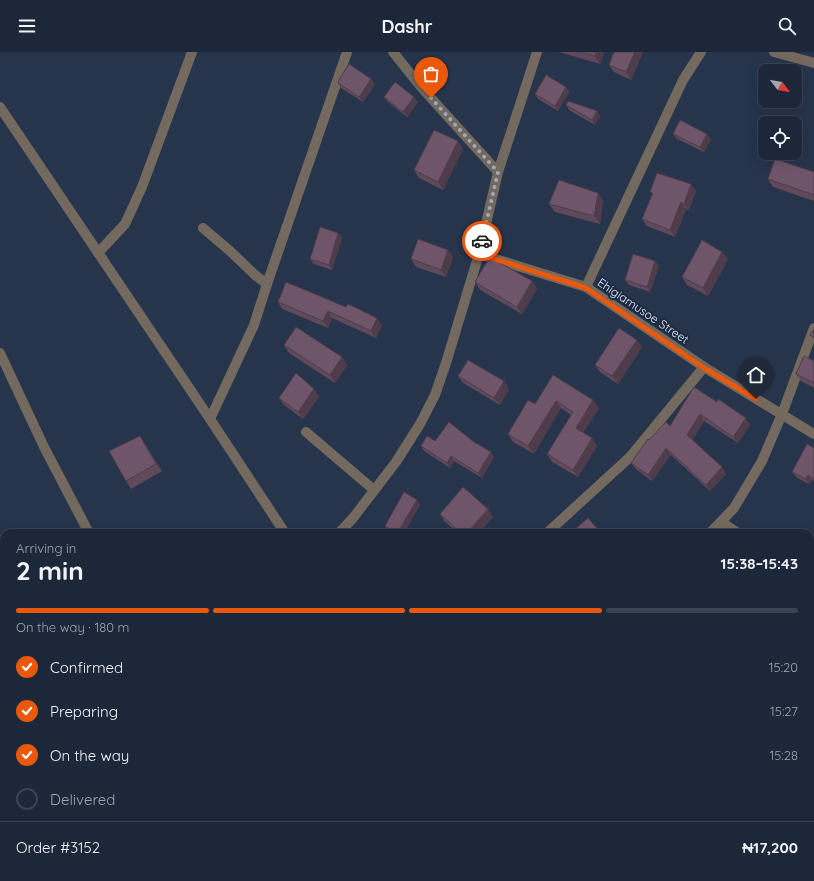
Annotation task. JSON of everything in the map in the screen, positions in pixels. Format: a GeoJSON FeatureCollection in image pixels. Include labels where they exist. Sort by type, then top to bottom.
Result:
{"type":"FeatureCollection","features":[{"type":"Feature","properties":{"kind":"street"},"geometry":{"type":"LineString","coordinates":[[98,253],[125,224],[142,188],[192,52]]}},
{"type":"Feature","properties":{"kind":"street"},"geometry":{"type":"LineString","coordinates":[[210,419],[254,325],[346,52]]}},
{"type":"Feature","properties":{"kind":"street"},"geometry":{"type":"LineString","coordinates":[[393,52],[421,87],[498,172]]}},
{"type":"Feature","properties":{"kind":"street"},"geometry":{"type":"LineString","coordinates":[[342,529],[396,462],[420,424],[435,395],[479,254],[498,172],[537,52]]}},
{"type":"Feature","properties":{"kind":"street"},"geometry":{"type":"LineString","coordinates":[[586,288],[683,80],[701,52]]}},
{"type":"Feature","properties":{"kind":"street"},"geometry":{"type":"LineString","coordinates":[[774,52],[814,63]]}},
{"type":"Feature","properties":{"kind":"street"},"geometry":{"type":"LineString","coordinates":[[0,107],[282,529]]}},
{"type":"Feature","properties":{"kind":"street"},"geometry":{"type":"LineString","coordinates":[[203,228],[267,284]]}},
{"type":"Feature","properties":{"kind":"street","name":"Ehigiamusoe Street"},"geometry":{"type":"LineString","coordinates":[[479,254],[586,288],[704,368],[814,434]]}},
{"type":"Feature","properties":{"kind":"street"},"geometry":{"type":"LineString","coordinates":[[714,529],[734,508],[762,461],[782,414],[814,328]]}},
{"type":"Feature","properties":{"kind":"street"},"geometry":{"type":"LineString","coordinates":[[0,353],[44,448],[87,529]]}},
{"type":"Feature","properties":{"kind":"street"},"geometry":{"type":"LineString","coordinates":[[804,354],[814,358]]}},
{"type":"Feature","properties":{"kind":"street"},"geometry":{"type":"LineString","coordinates":[[551,529],[630,457],[704,368]]}},
{"type":"Feature","properties":{"kind":"street"},"geometry":{"type":"LineString","coordinates":[[306,432],[374,490]]}},
{"type":"Feature","properties":{"kind":"street"},"geometry":{"type":"LineString","coordinates":[[721,522],[732,529]]}},
{"type":"Feature","properties":{"kind":"building"},"geometry":{"type":"Polygon","coordinates":[[[580,52],[596,52],[595,56],[580,52]]]}},
{"type":"Feature","properties":{"kind":"building"},"geometry":{"type":"Polygon","coordinates":[[[614,52],[635,52],[626,72],[609,65],[614,52]]]}},
{"type":"Feature","properties":{"kind":"building"},"geometry":{"type":"Polygon","coordinates":[[[349,64],[371,79],[359,97],[338,83],[349,64]]]}},
{"type":"Feature","properties":{"kind":"building"},"geometry":{"type":"Polygon","coordinates":[[[546,75],[566,87],[555,106],[535,94],[546,75]]]}},
{"type":"Feature","properties":{"kind":"building"},"geometry":{"type":"Polygon","coordinates":[[[395,82],[414,97],[403,112],[384,97],[395,82]]]}},
{"type":"Feature","properties":{"kind":"building"},"geometry":{"type":"Polygon","coordinates":[[[568,101],[597,111],[592,120],[566,105],[568,101]]]}},
{"type":"Feature","properties":{"kind":"building"},"geometry":{"type":"Polygon","coordinates":[[[680,120],[707,134],[700,147],[673,134],[680,120]]]}},
{"type":"Feature","properties":{"kind":"building"},"geometry":{"type":"Polygon","coordinates":[[[434,130],[458,141],[438,182],[414,170],[434,130]]]}},
{"type":"Feature","properties":{"kind":"building"},"geometry":{"type":"Polygon","coordinates":[[[775,160],[814,172],[814,195],[768,179],[775,160]]]}},
{"type":"Feature","properties":{"kind":"building"},"geometry":{"type":"Polygon","coordinates":[[[657,173],[691,184],[684,204],[681,202],[670,230],[642,219],[653,193],[650,192],[657,173]]]}},
{"type":"Feature","properties":{"kind":"building"},"geometry":{"type":"Polygon","coordinates":[[[559,180],[598,193],[594,216],[549,204],[559,180]]]}},
{"type":"Feature","properties":{"kind":"building"},"geometry":{"type":"Polygon","coordinates":[[[320,227],[338,233],[329,265],[310,259],[320,227]]]}},
{"type":"Feature","properties":{"kind":"building"},"geometry":{"type":"Polygon","coordinates":[[[418,239],[448,250],[441,270],[411,259],[418,239]]]}},
{"type":"Feature","properties":{"kind":"building"},"geometry":{"type":"Polygon","coordinates":[[[702,240],[722,252],[703,288],[682,277],[702,240]]]}},
{"type":"Feature","properties":{"kind":"building"},"geometry":{"type":"Polygon","coordinates":[[[633,254],[655,261],[647,287],[625,280],[633,254]]]}},
{"type":"Feature","properties":{"kind":"building"},"geometry":{"type":"Polygon","coordinates":[[[489,258],[532,281],[517,307],[475,282],[489,258]]]}},
{"type":"Feature","properties":{"kind":"building"},"geometry":{"type":"Polygon","coordinates":[[[286,282],[346,307],[348,304],[377,318],[371,331],[328,311],[323,321],[278,302],[286,282]]]}},
{"type":"Feature","properties":{"kind":"building"},"geometry":{"type":"Polygon","coordinates":[[[296,327],[342,357],[330,375],[284,345],[296,327]]]}},
{"type":"Feature","properties":{"kind":"building"},"geometry":{"type":"Polygon","coordinates":[[[619,328],[637,340],[612,376],[595,365],[619,328]]]}},
{"type":"Feature","properties":{"kind":"building"},"geometry":{"type":"Polygon","coordinates":[[[814,329],[814,338],[810,335],[814,329]]]}},
{"type":"Feature","properties":{"kind":"building"},"geometry":{"type":"Polygon","coordinates":[[[804,356],[814,361],[814,383],[796,374],[804,356]]]}},
{"type":"Feature","properties":{"kind":"building"},"geometry":{"type":"Polygon","coordinates":[[[468,360],[504,381],[494,398],[458,376],[468,360]]]}},
{"type":"Feature","properties":{"kind":"building"},"geometry":{"type":"Polygon","coordinates":[[[296,373],[314,389],[298,412],[279,398],[296,373]]]}},
{"type":"Feature","properties":{"kind":"building"},"geometry":{"type":"Polygon","coordinates":[[[553,375],[593,400],[576,428],[592,438],[573,470],[547,454],[573,412],[556,401],[528,446],[508,434],[528,400],[535,404],[553,375]]]}},
{"type":"Feature","properties":{"kind":"building"},"geometry":{"type":"Polygon","coordinates":[[[694,387],[717,402],[718,399],[746,418],[733,437],[700,414],[687,435],[722,467],[706,485],[666,448],[648,475],[631,463],[648,439],[649,440],[666,422],[670,426],[694,387]]]}},
{"type":"Feature","properties":{"kind":"building"},"geometry":{"type":"Polygon","coordinates":[[[449,422],[474,442],[491,452],[478,473],[451,456],[447,463],[421,446],[427,436],[435,441],[449,422]]]}},
{"type":"Feature","properties":{"kind":"building"},"geometry":{"type":"Polygon","coordinates":[[[140,436],[156,464],[126,481],[109,451],[140,436]]]}},
{"type":"Feature","properties":{"kind":"building"},"geometry":{"type":"Polygon","coordinates":[[[807,444],[814,448],[814,479],[808,475],[806,479],[792,472],[807,444]]]}},
{"type":"Feature","properties":{"kind":"building"},"geometry":{"type":"Polygon","coordinates":[[[463,487],[488,509],[470,529],[457,529],[440,514],[463,487]]]}},
{"type":"Feature","properties":{"kind":"building"},"geometry":{"type":"Polygon","coordinates":[[[404,492],[417,500],[399,529],[390,529],[385,526],[404,492]]]}},
{"type":"Feature","properties":{"kind":"building"},"geometry":{"type":"Polygon","coordinates":[[[588,518],[598,529],[576,529],[588,518]]]}},
{"type":"Feature","properties":{"kind":"way so far"},"geometry":{"type":"LineString","coordinates":[[431,98],[498,172],[482,241]]}},
{"type":"Feature","properties":{"kind":"route"},"geometry":{"type":"LineString","coordinates":[[482,241],[479,254],[586,288],[704,368],[756,399]]}}]}
